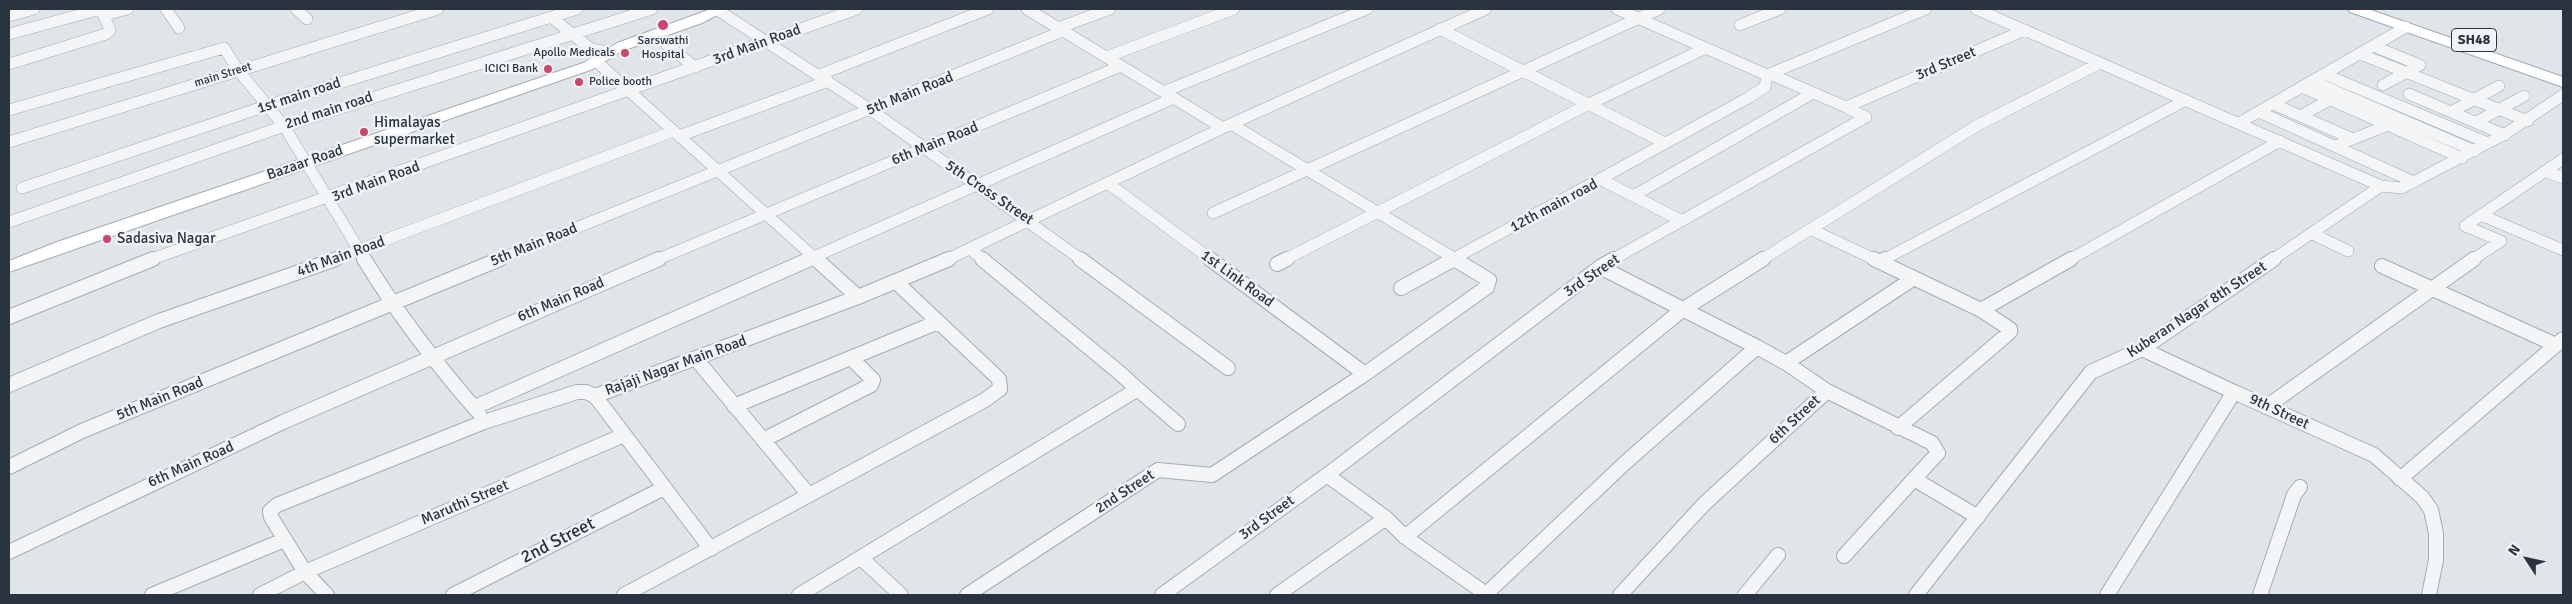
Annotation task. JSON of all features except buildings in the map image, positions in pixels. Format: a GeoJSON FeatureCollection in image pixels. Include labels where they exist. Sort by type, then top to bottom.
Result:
{"type":"FeatureCollection","features":[{"type":"Feature","properties":{"kind":"main road","name":"Bazaar Road"},"geometry":{"type":"LineString","coordinates":[[9,262],[305,160],[535,85],[718,9]]}},
{"type":"Feature","properties":{"kind":"main road","name":"SH48"},"geometry":{"type":"LineString","coordinates":[[2355,9],[2563,82]]}},
{"type":"Feature","properties":{"kind":"main road","name":"SH48"},"geometry":{"type":"LineString","coordinates":[[2386,9],[2563,72]]}},
{"type":"Feature","properties":{"kind":"main road","name":"Bazaar Road"},"geometry":{"type":"LineString","coordinates":[[9,267],[305,160]]}},
{"type":"Feature","properties":{"kind":"street"},"geometry":{"type":"LineString","coordinates":[[9,16],[34,9]]}},
{"type":"Feature","properties":{"kind":"street"},"geometry":{"type":"LineString","coordinates":[[9,34],[102,11],[128,9]]}},
{"type":"Feature","properties":{"kind":"street"},"geometry":{"type":"LineString","coordinates":[[166,9],[179,28]]}},
{"type":"Feature","properties":{"kind":"street"},"geometry":{"type":"LineString","coordinates":[[299,9],[306,19]]}},
{"type":"Feature","properties":{"kind":"street","name":"main Street"},"geometry":{"type":"LineString","coordinates":[[9,142],[437,9]]}},
{"type":"Feature","properties":{"kind":"street","name":"1st main road"},"geometry":{"type":"LineString","coordinates":[[22,188],[266,106],[577,9]]}},
{"type":"Feature","properties":{"kind":"street","name":"2nd main road"},"geometry":{"type":"LineString","coordinates":[[9,222],[284,126],[652,9]]}},
{"type":"Feature","properties":{"kind":"street","name":"5th Cross Street"},"geometry":{"type":"LineString","coordinates":[[718,9],[824,78],[923,149],[1029,220],[1228,368]]}},
{"type":"Feature","properties":{"kind":"street","name":"3rd Main Road"},"geometry":{"type":"LineString","coordinates":[[9,317],[133,266],[327,200],[857,9]]}},
{"type":"Feature","properties":{"kind":"street","name":"4th Main Road"},"geometry":{"type":"LineString","coordinates":[[9,385],[159,321],[359,251],[677,134],[824,78],[988,9]]}},
{"type":"Feature","properties":{"kind":"street"},"geometry":{"type":"LineString","coordinates":[[1027,9],[1169,95],[1305,169],[1452,258]]}},
{"type":"Feature","properties":{"kind":"street","name":"5th Main Road"},"geometry":{"type":"LineString","coordinates":[[9,467],[82,431],[717,170],[870,110],[1110,9]]}},
{"type":"Feature","properties":{"kind":"street"},"geometry":{"type":"LineString","coordinates":[[1106,57],[1234,9]]}},
{"type":"Feature","properties":{"kind":"street"},"geometry":{"type":"LineString","coordinates":[[475,407],[976,184],[1169,95],[1366,9]]}},
{"type":"Feature","properties":{"kind":"street","name":"Rajaji Nagar Main Road"},"geometry":{"type":"LineString","coordinates":[[284,540],[271,517],[270,511],[276,505],[484,422],[577,392],[586,392],[595,396],[696,360],[896,282],[971,250],[1029,220],[1109,184],[1227,126],[1486,9]]}},
{"type":"Feature","properties":{"kind":"street"},"geometry":{"type":"LineString","coordinates":[[1617,9],[1846,107]]}},
{"type":"Feature","properties":{"kind":"street"},"geometry":{"type":"LineString","coordinates":[[1213,213],[1305,169],[1659,9]]}},
{"type":"Feature","properties":{"kind":"street"},"geometry":{"type":"LineString","coordinates":[[1740,24],[1780,9]]}},
{"type":"Feature","properties":{"kind":"street"},"geometry":{"type":"LineString","coordinates":[[1600,179],[1746,99],[1765,87],[1769,75],[1926,9]]}},
{"type":"Feature","properties":{"kind":"street"},"geometry":{"type":"LineString","coordinates":[[1976,9],[2381,186],[2402,188],[2505,135],[2528,121],[2563,95]]}},
{"type":"Feature","properties":{"kind":"street"},"geometry":{"type":"LineString","coordinates":[[9,64],[106,34],[110,30],[102,11]]}},
{"type":"Feature","properties":{"kind":"street"},"geometry":{"type":"LineString","coordinates":[[551,17],[601,57],[629,91],[858,297]]}},
{"type":"Feature","properties":{"kind":"street"},"geometry":{"type":"LineString","coordinates":[[2239,123],[2406,26]]}},
{"type":"Feature","properties":{"kind":"street"},"geometry":{"type":"LineString","coordinates":[[1440,29],[1665,143]]}},
{"type":"Feature","properties":{"kind":"street","name":"3rd Street"},"geometry":{"type":"LineString","coordinates":[[1846,107],[2025,30]]}},
{"type":"Feature","properties":{"kind":"street"},"geometry":{"type":"LineString","coordinates":[[667,45],[695,67]]}},
{"type":"Feature","properties":{"kind":"street"},"geometry":{"type":"LineString","coordinates":[[2372,46],[2420,65],[2383,84]]}},
{"type":"Feature","properties":{"kind":"street"},"geometry":{"type":"LineString","coordinates":[[9,110],[224,48],[238,70],[284,126],[391,303],[430,357],[475,407],[484,422]]}},
{"type":"Feature","properties":{"kind":"street"},"geometry":{"type":"LineString","coordinates":[[1277,264],[1587,105],[1706,48]]}},
{"type":"Feature","properties":{"kind":"street"},"geometry":{"type":"LineString","coordinates":[[2360,54],[2528,121]]}},
{"type":"Feature","properties":{"kind":"street"},"geometry":{"type":"LineString","coordinates":[[1405,537],[1682,310],[1810,229],[1871,194],[1978,125],[2037,93],[2100,63]]}},
{"type":"Feature","properties":{"kind":"street","name":"6th Main Road"},"geometry":{"type":"LineString","coordinates":[[9,552],[97,508],[430,357],[764,213],[1121,66]]}},
{"type":"Feature","properties":{"kind":"street"},"geometry":{"type":"LineString","coordinates":[[2324,74],[2488,143]]}},
{"type":"Feature","properties":{"kind":"street"},"geometry":{"type":"LineString","coordinates":[[2312,81],[2400,120],[2475,150]]}},
{"type":"Feature","properties":{"kind":"street"},"geometry":{"type":"LineString","coordinates":[[2450,112],[2499,86]]}},
{"type":"Feature","properties":{"kind":"street"},"geometry":{"type":"LineString","coordinates":[[2302,87],[2462,158]]}},
{"type":"Feature","properties":{"kind":"street"},"geometry":{"type":"LineString","coordinates":[[1633,196],[1698,157],[1813,93]]}},
{"type":"Feature","properties":{"kind":"street"},"geometry":{"type":"LineString","coordinates":[[2300,116],[2341,94]]}},
{"type":"Feature","properties":{"kind":"street"},"geometry":{"type":"LineString","coordinates":[[2408,94],[2505,135]]}},
{"type":"Feature","properties":{"kind":"street"},"geometry":{"type":"LineString","coordinates":[[2476,122],[2524,96]]}},
{"type":"Feature","properties":{"kind":"street"},"geometry":{"type":"LineString","coordinates":[[1880,262],[2186,100]]}},
{"type":"Feature","properties":{"kind":"street"},"geometry":{"type":"LineString","coordinates":[[2273,104],[2353,139]]}},
{"type":"Feature","properties":{"kind":"street","name":"3rd Street"},"geometry":{"type":"LineString","coordinates":[[1162,595],[1327,475],[1600,267],[1866,117],[1846,107]]}},
{"type":"Feature","properties":{"kind":"street"},"geometry":{"type":"LineString","coordinates":[[2259,112],[2414,182]]}},
{"type":"Feature","properties":{"kind":"street"},"geometry":{"type":"LineString","coordinates":[[2336,146],[2417,113]]}},
{"type":"Feature","properties":{"kind":"street"},"geometry":{"type":"LineString","coordinates":[[1981,310],[2280,141]]}},
{"type":"Feature","properties":{"kind":"street"},"geometry":{"type":"LineString","coordinates":[[2266,407],[2430,288],[2501,242],[2465,226],[2563,159]]}},
{"type":"Feature","properties":{"kind":"street"},"geometry":{"type":"LineString","coordinates":[[2545,171],[2563,178]]}},
{"type":"Feature","properties":{"kind":"street","name":"12th main road"},"geometry":{"type":"LineString","coordinates":[[1401,288],[1452,258],[1600,179],[1682,221]]}},
{"type":"Feature","properties":{"kind":"street","name":"1st Link Road"},"geometry":{"type":"LineString","coordinates":[[1109,184],[1365,374]]}},
{"type":"Feature","properties":{"kind":"street","name":"Kuberan Nagar 8th Street"},"geometry":{"type":"LineString","coordinates":[[1916,595],[2092,372],[2142,349],[2381,186]]}},
{"type":"Feature","properties":{"kind":"street"},"geometry":{"type":"LineString","coordinates":[[2481,215],[2563,250]]}},
{"type":"Feature","properties":{"kind":"street"},"geometry":{"type":"LineString","coordinates":[[1810,229],[1981,310],[2010,329],[2010,332],[1898,428]]}},
{"type":"Feature","properties":{"kind":"street"},"geometry":{"type":"LineString","coordinates":[[2313,234],[2348,251]]}},
{"type":"Feature","properties":{"kind":"street"},"geometry":{"type":"LineString","coordinates":[[971,250],[1178,424]]}},
{"type":"Feature","properties":{"kind":"street","name":"2nd Street"},"geometry":{"type":"LineString","coordinates":[[967,595],[1158,470],[1166,468],[1198,475],[1212,475],[1365,374],[1487,287],[1489,280],[1452,258]]}},
{"type":"Feature","properties":{"kind":"street"},"geometry":{"type":"LineString","coordinates":[[2382,266],[2560,342],[2400,479]]}},
{"type":"Feature","properties":{"kind":"street","name":"6th Street"},"geometry":{"type":"LineString","coordinates":[[1600,267],[1757,347],[1786,363],[1827,391],[1704,504],[1620,595]]}},
{"type":"Feature","properties":{"kind":"street"},"geometry":{"type":"LineString","coordinates":[[1786,363],[1914,278]]}},
{"type":"Feature","properties":{"kind":"street"},"geometry":{"type":"LineString","coordinates":[[624,595],[985,400],[1000,389],[999,379],[896,282]]}},
{"type":"Feature","properties":{"kind":"street"},"geometry":{"type":"LineString","coordinates":[[734,406],[938,322]]}},
{"type":"Feature","properties":{"kind":"street"},"geometry":{"type":"LineString","coordinates":[[1327,475],[1386,518],[1405,537],[1485,595],[1626,462],[1757,347]]}},
{"type":"Feature","properties":{"kind":"street"},"geometry":{"type":"LineString","coordinates":[[2142,349],[2234,392]]}},
{"type":"Feature","properties":{"kind":"street"},"geometry":{"type":"LineString","coordinates":[[763,440],[871,385],[873,380],[850,358]]}},
{"type":"Feature","properties":{"kind":"street"},"geometry":{"type":"LineString","coordinates":[[696,360],[809,495]]}},
{"type":"Feature","properties":{"kind":"street"},"geometry":{"type":"LineString","coordinates":[[799,595],[1133,392],[1134,386]]}},
{"type":"Feature","properties":{"kind":"street"},"geometry":{"type":"LineString","coordinates":[[1827,391],[1937,448],[1938,453],[1844,556]]}},
{"type":"Feature","properties":{"kind":"street","name":"9th Street"},"geometry":{"type":"LineString","coordinates":[[2107,595],[2234,392],[2374,455],[2390,467],[2400,479],[2426,501],[2437,523],[2431,589]]}},
{"type":"Feature","properties":{"kind":"street"},"geometry":{"type":"LineString","coordinates":[[595,396],[711,549]]}},
{"type":"Feature","properties":{"kind":"street","name":"Maruthi Street"},"geometry":{"type":"LineString","coordinates":[[260,595],[305,572],[624,435]]}},
{"type":"Feature","properties":{"kind":"street"},"geometry":{"type":"LineString","coordinates":[[1914,479],[1978,517]]}},
{"type":"Feature","properties":{"kind":"street"},"geometry":{"type":"LineString","coordinates":[[2260,595],[2294,495],[2300,487]]}},
{"type":"Feature","properties":{"kind":"street","name":"2nd Street"},"geometry":{"type":"LineString","coordinates":[[453,595],[664,488]]}},
{"type":"Feature","properties":{"kind":"street"},"geometry":{"type":"LineString","coordinates":[[1277,595],[1386,518]]}},
{"type":"Feature","properties":{"kind":"street"},"geometry":{"type":"LineString","coordinates":[[152,595],[284,540],[305,572],[327,595]]}},
{"type":"Feature","properties":{"kind":"street"},"geometry":{"type":"LineString","coordinates":[[1745,595],[1778,555]]}},
{"type":"Feature","properties":{"kind":"street"},"geometry":{"type":"LineString","coordinates":[[861,558],[900,595]]}},
{"type":"Feature","properties":{"kind":"place","name":"Sarswathi Hospital"},"geometry":{"type":"Point","coordinates":[663,25]}},
{"type":"Feature","properties":{"kind":"place","name":"Apollo Medicals"},"geometry":{"type":"Point","coordinates":[625,53]}},
{"type":"Feature","properties":{"kind":"place","name":"ICICI Bank"},"geometry":{"type":"Point","coordinates":[548,69]}},
{"type":"Feature","properties":{"kind":"place","name":"Police booth"},"geometry":{"type":"Point","coordinates":[579,82]}},
{"type":"Feature","properties":{"kind":"place","name":"Himalayas supermarket"},"geometry":{"type":"Point","coordinates":[364,132]}},
{"type":"Feature","properties":{"kind":"place","name":"Sadasiva Nagar"},"geometry":{"type":"Point","coordinates":[107,239]}}]}
